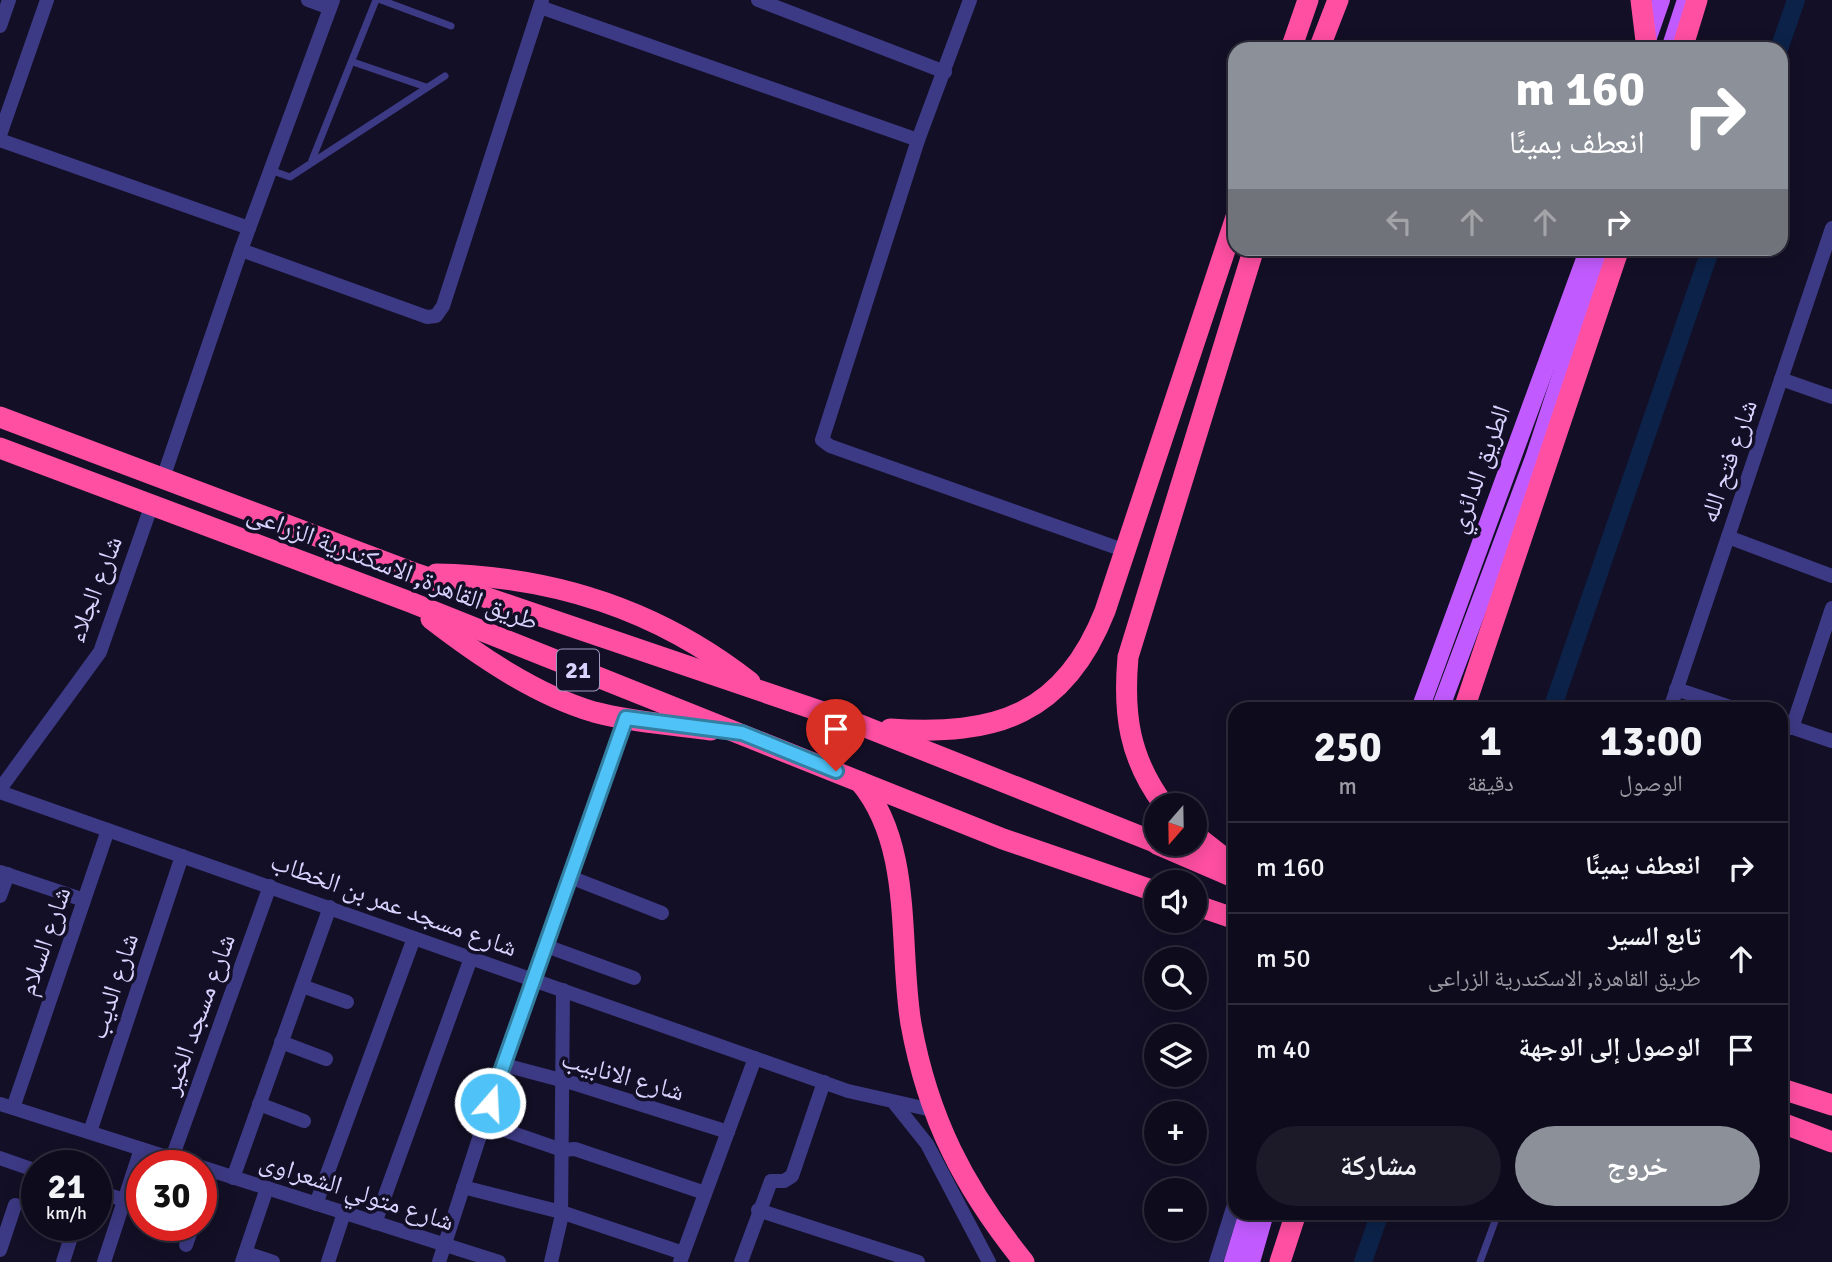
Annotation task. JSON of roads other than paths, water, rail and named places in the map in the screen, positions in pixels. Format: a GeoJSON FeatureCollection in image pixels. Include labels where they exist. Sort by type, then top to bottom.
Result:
{"type":"FeatureCollection","features":[{"type":"Feature","properties":{"kind":"highway"},"geometry":{"type":"LineString","coordinates":[[1293,42],[1308,0]]}},
{"type":"Feature","properties":{"kind":"highway"},"geometry":{"type":"LineString","coordinates":[[1322,42],[1338,0]]}},
{"type":"Feature","properties":{"kind":"highway"},"geometry":{"type":"LineString","coordinates":[[1641,0],[1645,42]]}},
{"type":"Feature","properties":{"kind":"highway"},"geometry":{"type":"LineString","coordinates":[[1684,42],[1697,0]]}},
{"type":"Feature","properties":{"kind":"highway"},"geometry":{"type":"LineString","coordinates":[[858,724],[923,731],[990,724],[1022,712],[1050,694],[1074,670],[1093,642],[1126,551],[1228,241]]}},
{"type":"Feature","properties":{"kind":"highway"},"geometry":{"type":"LineString","coordinates":[[1156,793],[1142,771],[1129,734],[1124,696],[1128,657],[1207,393],[1251,256]]}},
{"type":"Feature","properties":{"kind":"highway"},"geometry":{"type":"LineString","coordinates":[[1466,702],[1616,256]]}},
{"type":"Feature","properties":{"kind":"highway"},"geometry":{"type":"LineString","coordinates":[[1180,385],[1207,393]]}},
{"type":"Feature","properties":{"kind":"highway","name":"طريق القاهرة, الاسكندرية الزراعى"},"geometry":{"type":"LineString","coordinates":[[0,417],[417,574],[858,724],[1144,838]]}},
{"type":"Feature","properties":{"kind":"highway","name":"طريق القاهرة, الاسكندرية الزراعى"},"geometry":{"type":"LineString","coordinates":[[0,448],[410,602],[1003,839],[1144,888]]}},
{"type":"Feature","properties":{"kind":"highway"},"geometry":{"type":"LineString","coordinates":[[417,574],[511,578],[602,599],[687,637],[762,691]]}},
{"type":"Feature","properties":{"kind":"highway"},"geometry":{"type":"LineString","coordinates":[[410,602],[447,631],[538,689],[595,712],[742,733]]}},
{"type":"Feature","properties":{"kind":"highway"},"geometry":{"type":"LineString","coordinates":[[859,780],[873,797],[889,842],[902,905],[911,1021],[932,1110],[975,1196],[1024,1262]]}},
{"type":"Feature","properties":{"kind":"highway"},"geometry":{"type":"LineString","coordinates":[[1208,845],[1228,861]]}},
{"type":"Feature","properties":{"kind":"highway","name":"طريق القاهرة, الاسكندرية الزراعى"},"geometry":{"type":"LineString","coordinates":[[1186,856],[1228,874]]}},
{"type":"Feature","properties":{"kind":"highway"},"geometry":{"type":"LineString","coordinates":[[1207,909],[1228,916]]}},
{"type":"Feature","properties":{"kind":"highway"},"geometry":{"type":"LineString","coordinates":[[1788,1091],[1832,1105]]}},
{"type":"Feature","properties":{"kind":"highway"},"geometry":{"type":"LineString","coordinates":[[1788,1125],[1832,1142]]}},
{"type":"Feature","properties":{"kind":"highway"},"geometry":{"type":"LineString","coordinates":[[1280,1262],[1294,1220]]}},
{"type":"Feature","properties":{"kind":"main road"},"geometry":{"type":"LineString","coordinates":[[1646,42],[1661,0]]}},
{"type":"Feature","properties":{"kind":"main road"},"geometry":{"type":"LineString","coordinates":[[1672,42],[1686,0]]}},
{"type":"Feature","properties":{"kind":"main road","name":"الطريق الدائري"},"geometry":{"type":"LineString","coordinates":[[1423,702],[1585,256]]}},
{"type":"Feature","properties":{"kind":"main road","name":"الطريق الدائري"},"geometry":{"type":"LineString","coordinates":[[1443,702],[1534,458],[1600,256]]}},
{"type":"Feature","properties":{"kind":"main road"},"geometry":{"type":"LineString","coordinates":[[1233,1262],[1246,1220]]}},
{"type":"Feature","properties":{"kind":"main road"},"geometry":{"type":"LineString","coordinates":[[1251,1262],[1263,1220]]}},
{"type":"Feature","properties":{"kind":"street"},"geometry":{"type":"LineString","coordinates":[[0,26],[9,0]]}},
{"type":"Feature","properties":{"kind":"street"},"geometry":{"type":"LineString","coordinates":[[47,0],[0,138],[249,228]]}},
{"type":"Feature","properties":{"kind":"street"},"geometry":{"type":"LineString","coordinates":[[163,478],[241,250],[331,4],[308,0]]}},
{"type":"Feature","properties":{"kind":"street"},"geometry":{"type":"LineString","coordinates":[[758,0],[945,72]]}},
{"type":"Feature","properties":{"kind":"street"},"geometry":{"type":"LineString","coordinates":[[968,1],[945,72],[918,140],[822,440],[830,446],[1126,551]]}},
{"type":"Feature","properties":{"kind":"street"},"geometry":{"type":"LineString","coordinates":[[241,250],[428,317],[436,316],[443,306],[541,4],[918,140]]}},
{"type":"Feature","properties":{"kind":"street","name":"شارع فتح الله"},"geometry":{"type":"LineString","coordinates":[[1672,702],[1832,228]]}},
{"type":"Feature","properties":{"kind":"street"},"geometry":{"type":"LineString","coordinates":[[1781,379],[1832,397]]}},
{"type":"Feature","properties":{"kind":"street","name":"شارع الجلاء"},"geometry":{"type":"LineString","coordinates":[[0,791],[100,652],[152,504]]}},
{"type":"Feature","properties":{"kind":"street"},"geometry":{"type":"LineString","coordinates":[[1728,537],[1832,576]]}},
{"type":"Feature","properties":{"kind":"street"},"geometry":{"type":"LineString","coordinates":[[1788,723],[1832,608]]}},
{"type":"Feature","properties":{"kind":"street"},"geometry":{"type":"LineString","coordinates":[[1676,689],[1715,702]]}},
{"type":"Feature","properties":{"kind":"street"},"geometry":{"type":"LineString","coordinates":[[439,1262],[484,1123],[626,718]]}},
{"type":"Feature","properties":{"kind":"street"},"geometry":{"type":"LineString","coordinates":[[1788,726],[1832,741]]}},
{"type":"Feature","properties":{"kind":"street","name":"شارع مسجد عمر بن الخطاب"},"geometry":{"type":"LineString","coordinates":[[0,791],[824,1082],[895,1104],[932,1110]]}},
{"type":"Feature","properties":{"kind":"street","name":"شارع السلام"},"geometry":{"type":"LineString","coordinates":[[7,1106],[108,830]]}},
{"type":"Feature","properties":{"kind":"street","name":"شارع الديب"},"geometry":{"type":"LineString","coordinates":[[90,1132],[182,856]]}},
{"type":"Feature","properties":{"kind":"street"},"geometry":{"type":"LineString","coordinates":[[0,896],[4,873],[84,900]]}},
{"type":"Feature","properties":{"kind":"street"},"geometry":{"type":"LineString","coordinates":[[570,877],[662,913]]}},
{"type":"Feature","properties":{"kind":"street","name":"شارع مسجد الخير"},"geometry":{"type":"LineString","coordinates":[[175,1150],[270,886]]}},
{"type":"Feature","properties":{"kind":"street"},"geometry":{"type":"LineString","coordinates":[[233,1178],[330,907]]}},
{"type":"Feature","properties":{"kind":"street"},"geometry":{"type":"LineString","coordinates":[[316,1204],[414,937]]}},
{"type":"Feature","properties":{"kind":"street"},"geometry":{"type":"LineString","coordinates":[[546,946],[634,978]]}},
{"type":"Feature","properties":{"kind":"street"},"geometry":{"type":"LineString","coordinates":[[375,1223],[471,958]]}},
{"type":"Feature","properties":{"kind":"street"},"geometry":{"type":"LineString","coordinates":[[302,986],[347,1002]]}},
{"type":"Feature","properties":{"kind":"street"},"geometry":{"type":"LineString","coordinates":[[551,1262],[561,1212],[563,990]]}},
{"type":"Feature","properties":{"kind":"street"},"geometry":{"type":"LineString","coordinates":[[281,1042],[326,1059]]}},
{"type":"Feature","properties":{"kind":"street"},"geometry":{"type":"LineString","coordinates":[[463,1187],[561,1212],[682,1257],[755,1058]]}},
{"type":"Feature","properties":{"kind":"street","name":"شارع الانابيب"},"geometry":{"type":"LineString","coordinates":[[504,1065],[563,1083],[576,1084],[728,1132]]}},
{"type":"Feature","properties":{"kind":"street"},"geometry":{"type":"LineString","coordinates":[[741,1262],[758,1210],[771,1181],[784,1181],[792,1176],[824,1082]]}},
{"type":"Feature","properties":{"kind":"street"},"geometry":{"type":"LineString","coordinates":[[259,1104],[304,1121]]}},
{"type":"Feature","properties":{"kind":"street"},"geometry":{"type":"LineString","coordinates":[[895,1104],[927,1144],[985,1261]]}},
{"type":"Feature","properties":{"kind":"street"},"geometry":{"type":"LineString","coordinates":[[7,1106],[144,1150]]}},
{"type":"Feature","properties":{"kind":"street"},"geometry":{"type":"LineString","coordinates":[[484,1123],[562,1150],[575,1149],[705,1193]]}},
{"type":"Feature","properties":{"kind":"street"},"geometry":{"type":"LineString","coordinates":[[104,1262],[141,1149]]}},
{"type":"Feature","properties":{"kind":"street"},"geometry":{"type":"LineString","coordinates":[[0,1158],[21,1165]]}},
{"type":"Feature","properties":{"kind":"street","name":"شارع متولي الشعراوى"},"geometry":{"type":"LineString","coordinates":[[217,1173],[499,1262]]}},
{"type":"Feature","properties":{"kind":"street"},"geometry":{"type":"LineString","coordinates":[[267,1188],[244,1257],[273,1262]]}},
{"type":"Feature","properties":{"kind":"street"},"geometry":{"type":"LineString","coordinates":[[112,1196],[124,1200]]}},
{"type":"Feature","properties":{"kind":"street"},"geometry":{"type":"LineString","coordinates":[[0,1250],[15,1205]]}},
{"type":"Feature","properties":{"kind":"street"},"geometry":{"type":"LineString","coordinates":[[758,1210],[918,1262]]}},
{"type":"Feature","properties":{"kind":"street"},"geometry":{"type":"LineString","coordinates":[[328,1262],[344,1213]]}},
{"type":"Feature","properties":{"kind":"street"},"geometry":{"type":"LineString","coordinates":[[1216,1262],[1229,1220]]}},
{"type":"Feature","properties":{"kind":"street"},"geometry":{"type":"LineString","coordinates":[[63,1262],[70,1241]]}},
{"type":"Feature","properties":{"kind":"street"},"geometry":{"type":"LineString","coordinates":[[186,1245],[187,1241]]}},
{"type":"Feature","properties":{"kind":"lane"},"geometry":{"type":"LineString","coordinates":[[312,161],[376,0]]}},
{"type":"Feature","properties":{"kind":"lane"},"geometry":{"type":"LineString","coordinates":[[381,0],[451,26]]}},
{"type":"Feature","properties":{"kind":"lane"},"geometry":{"type":"LineString","coordinates":[[353,62],[426,87]]}},
{"type":"Feature","properties":{"kind":"lane"},"geometry":{"type":"LineString","coordinates":[[270,170],[290,177],[445,76]]}},
{"type":"Feature","properties":{"kind":"lane"},"geometry":{"type":"LineString","coordinates":[[1480,1262],[1495,1220]]}},
{"type":"Feature","properties":{"kind":"waterway"},"geometry":{"type":"LineString","coordinates":[[1781,42],[1796,0]]}},
{"type":"Feature","properties":{"kind":"waterway"},"geometry":{"type":"LineString","coordinates":[[1554,702],[1708,256]]}},
{"type":"Feature","properties":{"kind":"waterway"},"geometry":{"type":"LineString","coordinates":[[1363,1262],[1378,1220]]}}]}
